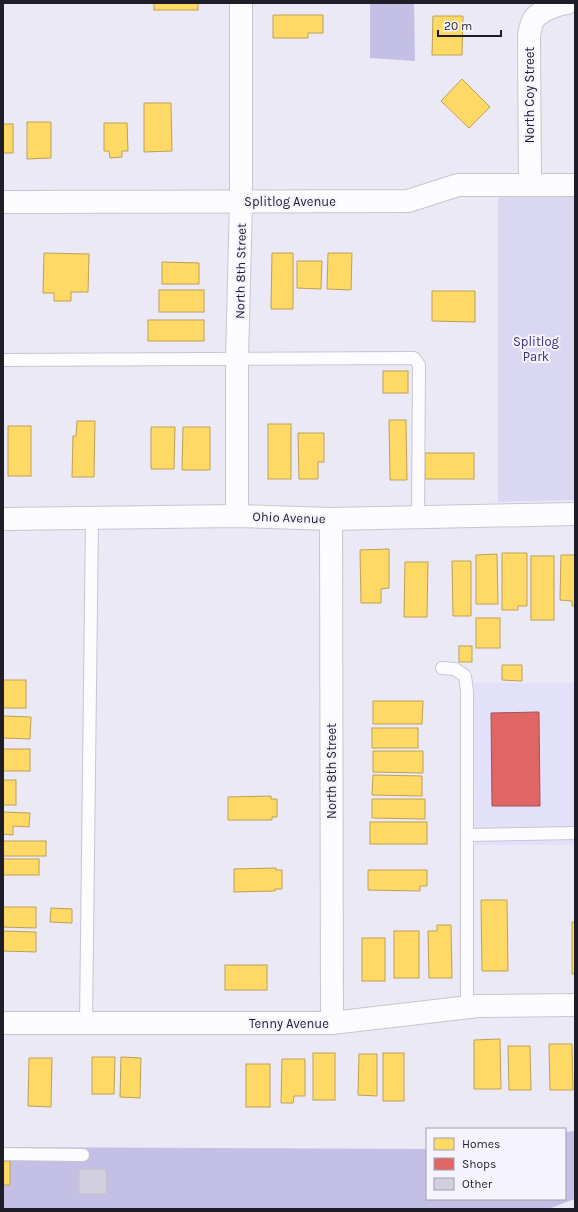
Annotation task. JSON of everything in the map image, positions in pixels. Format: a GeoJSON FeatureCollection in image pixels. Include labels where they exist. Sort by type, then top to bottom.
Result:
{"type":"FeatureCollection","features":[{"type":"Feature","properties":{"kind":"street","name":"North 8th Street"},"geometry":{"type":"LineString","coordinates":[[237,516],[237,359],[241,201],[240,3]]}},
{"type":"Feature","properties":{"kind":"street","name":"North Coy Street"},"geometry":{"type":"LineString","coordinates":[[530,185],[529,35],[534,19],[548,9],[567,3]]}},
{"type":"Feature","properties":{"kind":"street","name":"Splitlog Avenue"},"geometry":{"type":"LineString","coordinates":[[3,202],[408,201],[458,185],[575,185]]}},
{"type":"Feature","properties":{"kind":"street","name":"Ohio Avenue"},"geometry":{"type":"LineString","coordinates":[[3,519],[237,516],[331,519],[575,514]]}},
{"type":"Feature","properties":{"kind":"street","name":"North 8th Street"},"geometry":{"type":"LineString","coordinates":[[331,519],[332,1023]]}},
{"type":"Feature","properties":{"kind":"street","name":"Tenny Avenue"},"geometry":{"type":"LineString","coordinates":[[3,1023],[332,1023],[478,1006],[575,1005]]}},
{"type":"Feature","properties":{"kind":"lane"},"geometry":{"type":"LineString","coordinates":[[3,360],[414,358],[419,365],[418,517]]}},
{"type":"Feature","properties":{"kind":"lane"},"geometry":{"type":"LineString","coordinates":[[86,1023],[92,518]]}},
{"type":"Feature","properties":{"kind":"lane"},"geometry":{"type":"LineString","coordinates":[[442,668],[455,669],[465,676],[467,692],[467,1007]]}},
{"type":"Feature","properties":{"kind":"lane"},"geometry":{"type":"LineString","coordinates":[[467,835],[575,833]]}},
{"type":"Feature","properties":{"kind":"lane"},"geometry":{"type":"LineString","coordinates":[[3,1154],[82,1155]]}},
{"type":"Feature","properties":{"kind":"shaded area"},"geometry":{"type":"Polygon","coordinates":[[[370,3],[414,3],[415,61],[370,58],[370,3]]]}},
{"type":"Feature","properties":{"kind":"shaded area"},"geometry":{"type":"Polygon","coordinates":[[[474,683],[575,683],[575,845],[475,845],[474,683]]]}},
{"type":"Feature","properties":{"kind":"shaded area"},"geometry":{"type":"Polygon","coordinates":[[[575,1131],[575,1199],[548,1209],[3,1209],[3,1147],[426,1149],[426,1200],[566,1200],[566,1132],[575,1131]]]}},
{"type":"Feature","properties":{"kind":"green space","name":"Splitlog Park"},"geometry":{"type":"Polygon","coordinates":[[[498,197],[575,197],[575,500],[498,502],[498,197]]]}},
{"type":"Feature","properties":{"kind":"building: Homes"},"geometry":{"type":"Polygon","coordinates":[[[154,3],[198,3],[198,10],[154,10],[154,3]]]}},
{"type":"Feature","properties":{"kind":"building: Homes"},"geometry":{"type":"Polygon","coordinates":[[[273,15],[323,15],[323,33],[308,33],[308,38],[273,38],[273,15]]]}},
{"type":"Feature","properties":{"kind":"building: Homes"},"geometry":{"type":"Polygon","coordinates":[[[433,16],[463,16],[462,55],[432,55],[433,16]]]}},
{"type":"Feature","properties":{"kind":"building: Homes"},"geometry":{"type":"Polygon","coordinates":[[[462,79],[490,107],[469,128],[441,101],[462,79]]]}},
{"type":"Feature","properties":{"kind":"building: Homes"},"geometry":{"type":"Polygon","coordinates":[[[144,103],[171,103],[172,151],[144,152],[144,103]]]}},
{"type":"Feature","properties":{"kind":"building: Homes"},"geometry":{"type":"Polygon","coordinates":[[[27,122],[51,122],[51,158],[27,159],[27,122]]]}},
{"type":"Feature","properties":{"kind":"building: Homes"},"geometry":{"type":"Polygon","coordinates":[[[104,123],[127,123],[128,151],[122,151],[122,157],[110,158],[109,151],[104,151],[104,123]]]}},
{"type":"Feature","properties":{"kind":"building: Homes"},"geometry":{"type":"Polygon","coordinates":[[[3,124],[13,124],[13,153],[3,153],[3,124]]]}},
{"type":"Feature","properties":{"kind":"building: Homes"},"geometry":{"type":"Polygon","coordinates":[[[44,253],[89,254],[88,292],[71,292],[71,301],[54,301],[54,293],[43,293],[44,253]]]}},
{"type":"Feature","properties":{"kind":"building: Homes"},"geometry":{"type":"Polygon","coordinates":[[[272,253],[293,253],[293,309],[271,309],[272,253]]]}},
{"type":"Feature","properties":{"kind":"building: Homes"},"geometry":{"type":"Polygon","coordinates":[[[328,253],[352,253],[351,290],[327,289],[328,253]]]}},
{"type":"Feature","properties":{"kind":"building: Homes"},"geometry":{"type":"Polygon","coordinates":[[[297,261],[322,261],[321,289],[297,288],[297,261]]]}},
{"type":"Feature","properties":{"kind":"building: Homes"},"geometry":{"type":"Polygon","coordinates":[[[162,262],[199,263],[199,284],[162,284],[162,262]]]}},
{"type":"Feature","properties":{"kind":"building: Homes"},"geometry":{"type":"Polygon","coordinates":[[[159,290],[204,290],[204,312],[159,312],[159,290]]]}},
{"type":"Feature","properties":{"kind":"building: Homes"},"geometry":{"type":"Polygon","coordinates":[[[432,291],[475,291],[475,322],[432,321],[432,291]]]}},
{"type":"Feature","properties":{"kind":"building: Homes"},"geometry":{"type":"Polygon","coordinates":[[[148,320],[204,320],[204,341],[148,341],[148,320]]]}},
{"type":"Feature","properties":{"kind":"building: Homes"},"geometry":{"type":"Polygon","coordinates":[[[383,371],[408,371],[408,393],[383,393],[383,371]]]}},
{"type":"Feature","properties":{"kind":"building: Homes"},"geometry":{"type":"Polygon","coordinates":[[[389,420],[406,420],[407,480],[390,480],[389,420]]]}},
{"type":"Feature","properties":{"kind":"building: Homes"},"geometry":{"type":"Polygon","coordinates":[[[77,421],[95,421],[94,477],[72,477],[73,436],[76,436],[77,421]]]}},
{"type":"Feature","properties":{"kind":"building: Homes"},"geometry":{"type":"Polygon","coordinates":[[[268,424],[291,424],[291,479],[268,479],[268,424]]]}},
{"type":"Feature","properties":{"kind":"building: Homes"},"geometry":{"type":"Polygon","coordinates":[[[8,426],[31,426],[31,476],[8,476],[8,426]]]}},
{"type":"Feature","properties":{"kind":"building: Homes"},"geometry":{"type":"Polygon","coordinates":[[[151,427],[175,427],[174,469],[151,469],[151,427]]]}},
{"type":"Feature","properties":{"kind":"building: Homes"},"geometry":{"type":"Polygon","coordinates":[[[183,427],[210,427],[210,470],[182,470],[183,427]]]}},
{"type":"Feature","properties":{"kind":"building: Homes"},"geometry":{"type":"Polygon","coordinates":[[[298,433],[324,433],[324,462],[318,462],[318,479],[299,479],[298,433]]]}},
{"type":"Feature","properties":{"kind":"building: Homes"},"geometry":{"type":"Polygon","coordinates":[[[425,453],[474,453],[474,479],[425,479],[425,453]]]}},
{"type":"Feature","properties":{"kind":"building: Homes"},"geometry":{"type":"Polygon","coordinates":[[[389,549],[389,588],[381,589],[381,603],[361,603],[360,550],[389,549]]]}},
{"type":"Feature","properties":{"kind":"building: Homes"},"geometry":{"type":"Polygon","coordinates":[[[502,553],[527,553],[527,606],[518,606],[518,610],[502,610],[502,553]]]}},
{"type":"Feature","properties":{"kind":"building: Homes"},"geometry":{"type":"Polygon","coordinates":[[[497,554],[498,604],[476,604],[476,555],[497,554]]]}},
{"type":"Feature","properties":{"kind":"building: Homes"},"geometry":{"type":"Polygon","coordinates":[[[561,555],[575,555],[575,606],[572,606],[572,601],[560,600],[561,555]]]}},
{"type":"Feature","properties":{"kind":"building: Homes"},"geometry":{"type":"Polygon","coordinates":[[[531,556],[554,556],[554,620],[531,620],[531,556]]]}},
{"type":"Feature","properties":{"kind":"building: Homes"},"geometry":{"type":"Polygon","coordinates":[[[452,561],[471,561],[471,616],[453,616],[452,561]]]}},
{"type":"Feature","properties":{"kind":"building: Homes"},"geometry":{"type":"Polygon","coordinates":[[[405,562],[428,562],[427,617],[404,617],[405,562]]]}},
{"type":"Feature","properties":{"kind":"building: Homes"},"geometry":{"type":"Polygon","coordinates":[[[476,618],[500,618],[500,648],[476,648],[476,618]]]}},
{"type":"Feature","properties":{"kind":"building: Homes"},"geometry":{"type":"Polygon","coordinates":[[[459,646],[472,646],[472,662],[459,662],[459,646]]]}},
{"type":"Feature","properties":{"kind":"building: Homes"},"geometry":{"type":"Polygon","coordinates":[[[502,665],[522,665],[522,681],[502,680],[502,665]]]}},
{"type":"Feature","properties":{"kind":"building: Homes"},"geometry":{"type":"Polygon","coordinates":[[[3,680],[26,680],[26,708],[3,708],[3,680]]]}},
{"type":"Feature","properties":{"kind":"building: Homes"},"geometry":{"type":"Polygon","coordinates":[[[373,701],[423,701],[422,724],[373,724],[373,701]]]}},
{"type":"Feature","properties":{"kind":"building: Homes"},"geometry":{"type":"Polygon","coordinates":[[[3,716],[31,717],[30,739],[3,738],[3,716]]]}},
{"type":"Feature","properties":{"kind":"building: Homes"},"geometry":{"type":"Polygon","coordinates":[[[372,728],[418,728],[418,748],[372,748],[372,728]]]}},
{"type":"Feature","properties":{"kind":"building: Homes"},"geometry":{"type":"Polygon","coordinates":[[[3,749],[30,749],[30,771],[3,771],[3,749]]]}},
{"type":"Feature","properties":{"kind":"building: Homes"},"geometry":{"type":"Polygon","coordinates":[[[373,751],[423,751],[423,773],[373,772],[373,751]]]}},
{"type":"Feature","properties":{"kind":"building: Homes"},"geometry":{"type":"Polygon","coordinates":[[[373,775],[422,776],[422,796],[372,795],[373,775]]]}},
{"type":"Feature","properties":{"kind":"building: Homes"},"geometry":{"type":"Polygon","coordinates":[[[3,780],[16,780],[16,805],[3,805],[3,780]]]}},
{"type":"Feature","properties":{"kind":"building: Homes"},"geometry":{"type":"Polygon","coordinates":[[[271,796],[271,799],[277,799],[277,817],[272,817],[272,820],[228,820],[228,797],[271,796]]]}},
{"type":"Feature","properties":{"kind":"building: Homes"},"geometry":{"type":"Polygon","coordinates":[[[372,799],[425,799],[425,819],[372,818],[372,799]]]}},
{"type":"Feature","properties":{"kind":"building: Homes"},"geometry":{"type":"Polygon","coordinates":[[[3,812],[30,813],[29,827],[13,826],[13,835],[3,834],[3,812]]]}},
{"type":"Feature","properties":{"kind":"building: Homes"},"geometry":{"type":"Polygon","coordinates":[[[370,822],[427,822],[427,844],[370,844],[370,822]]]}},
{"type":"Feature","properties":{"kind":"building: Homes"},"geometry":{"type":"Polygon","coordinates":[[[3,841],[46,841],[46,856],[3,856],[3,841]]]}},
{"type":"Feature","properties":{"kind":"building: Homes"},"geometry":{"type":"Polygon","coordinates":[[[3,859],[39,859],[39,875],[3,875],[3,859]]]}},
{"type":"Feature","properties":{"kind":"building: Homes"},"geometry":{"type":"Polygon","coordinates":[[[276,868],[276,870],[282,870],[282,889],[275,889],[275,891],[234,892],[234,869],[276,868]]]}},
{"type":"Feature","properties":{"kind":"building: Homes"},"geometry":{"type":"Polygon","coordinates":[[[368,870],[427,870],[427,886],[420,886],[420,891],[368,890],[368,870]]]}},
{"type":"Feature","properties":{"kind":"building: Homes"},"geometry":{"type":"Polygon","coordinates":[[[481,900],[507,900],[508,971],[482,971],[481,900]]]}},
{"type":"Feature","properties":{"kind":"building: Homes"},"geometry":{"type":"Polygon","coordinates":[[[3,907],[36,907],[36,928],[3,927],[3,907]]]}},
{"type":"Feature","properties":{"kind":"building: Homes"},"geometry":{"type":"Polygon","coordinates":[[[51,908],[72,909],[72,923],[50,922],[51,908]]]}},
{"type":"Feature","properties":{"kind":"building: Homes"},"geometry":{"type":"Polygon","coordinates":[[[572,922],[575,922],[575,974],[572,974],[572,922]]]}},
{"type":"Feature","properties":{"kind":"building: Homes"},"geometry":{"type":"Polygon","coordinates":[[[437,925],[451,925],[452,978],[429,978],[428,931],[437,931],[437,925]]]}},
{"type":"Feature","properties":{"kind":"building: Homes"},"geometry":{"type":"Polygon","coordinates":[[[3,931],[36,932],[36,952],[3,951],[3,931]]]}},
{"type":"Feature","properties":{"kind":"building: Homes"},"geometry":{"type":"Polygon","coordinates":[[[394,931],[419,931],[419,978],[394,978],[394,931]]]}},
{"type":"Feature","properties":{"kind":"building: Homes"},"geometry":{"type":"Polygon","coordinates":[[[362,938],[385,938],[385,981],[362,981],[362,938]]]}},
{"type":"Feature","properties":{"kind":"building: Homes"},"geometry":{"type":"Polygon","coordinates":[[[225,965],[267,965],[267,990],[225,990],[225,965]]]}},
{"type":"Feature","properties":{"kind":"building: Homes"},"geometry":{"type":"Polygon","coordinates":[[[500,1039],[501,1089],[474,1089],[474,1040],[500,1039]]]}},
{"type":"Feature","properties":{"kind":"building: Homes"},"geometry":{"type":"Polygon","coordinates":[[[549,1044],[572,1044],[573,1090],[550,1090],[549,1044]]]}},
{"type":"Feature","properties":{"kind":"building: Homes"},"geometry":{"type":"Polygon","coordinates":[[[508,1046],[530,1046],[531,1090],[509,1090],[508,1046]]]}},
{"type":"Feature","properties":{"kind":"building: Homes"},"geometry":{"type":"Polygon","coordinates":[[[313,1053],[335,1053],[335,1100],[313,1100],[313,1053]]]}},
{"type":"Feature","properties":{"kind":"building: Homes"},"geometry":{"type":"Polygon","coordinates":[[[383,1053],[404,1053],[404,1101],[383,1101],[383,1053]]]}},
{"type":"Feature","properties":{"kind":"building: Homes"},"geometry":{"type":"Polygon","coordinates":[[[359,1054],[377,1054],[377,1096],[358,1095],[359,1054]]]}},
{"type":"Feature","properties":{"kind":"building: Homes"},"geometry":{"type":"Polygon","coordinates":[[[92,1057],[115,1057],[114,1094],[92,1094],[92,1057]]]}},
{"type":"Feature","properties":{"kind":"building: Homes"},"geometry":{"type":"Polygon","coordinates":[[[121,1057],[141,1058],[140,1098],[120,1097],[121,1057]]]}},
{"type":"Feature","properties":{"kind":"building: Homes"},"geometry":{"type":"Polygon","coordinates":[[[29,1058],[52,1058],[51,1107],[28,1106],[29,1058]]]}},
{"type":"Feature","properties":{"kind":"building: Homes"},"geometry":{"type":"Polygon","coordinates":[[[282,1059],[305,1059],[305,1096],[294,1096],[293,1103],[281,1103],[282,1059]]]}},
{"type":"Feature","properties":{"kind":"building: Homes"},"geometry":{"type":"Polygon","coordinates":[[[246,1064],[270,1064],[270,1107],[246,1107],[246,1064]]]}},
{"type":"Feature","properties":{"kind":"building: Homes"},"geometry":{"type":"Polygon","coordinates":[[[3,1161],[10,1161],[10,1185],[3,1185],[3,1161]]]}},
{"type":"Feature","properties":{"kind":"building: Shops"},"geometry":{"type":"Polygon","coordinates":[[[539,712],[540,806],[492,806],[491,713],[539,712]]]}},
{"type":"Feature","properties":{"kind":"building: Other"},"geometry":{"type":"Polygon","coordinates":[[[79,1169],[106,1169],[107,1194],[79,1194],[79,1169]]]}}]}
